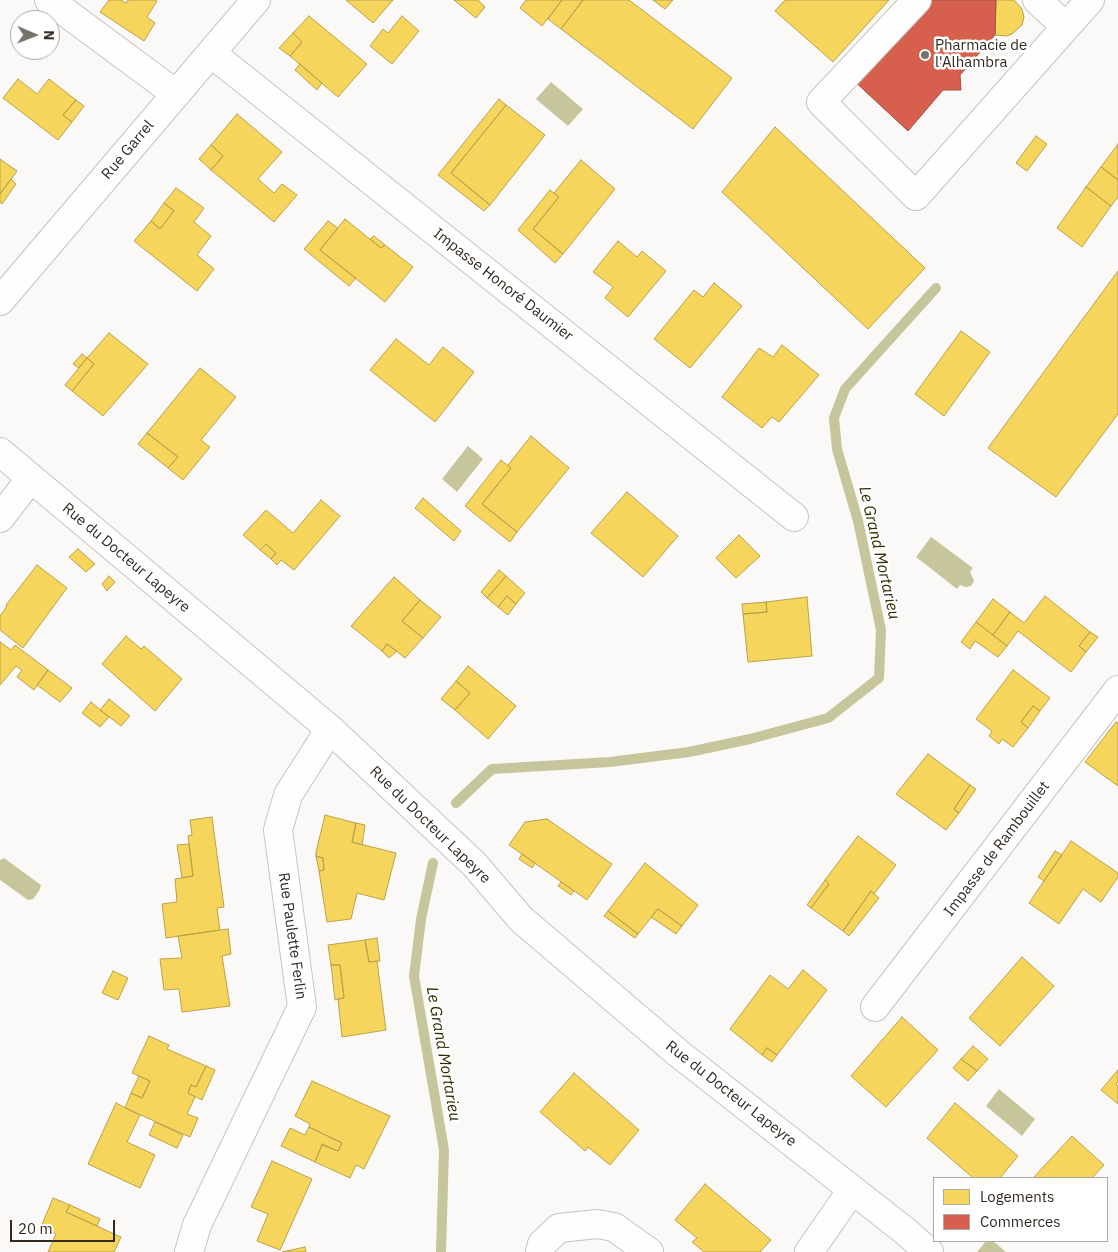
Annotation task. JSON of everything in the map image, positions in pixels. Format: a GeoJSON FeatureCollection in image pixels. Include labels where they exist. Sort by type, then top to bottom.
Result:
{"type":"FeatureCollection","features":[{"type":"Feature","properties":{"kind":"street"},"geometry":{"type":"LineString","coordinates":[[50,0],[176,94]]}},
{"type":"Feature","properties":{"kind":"street","name":"Rue Garrel"},"geometry":{"type":"LineString","coordinates":[[0,301],[256,0]]}},
{"type":"Feature","properties":{"kind":"street"},"geometry":{"type":"LineString","coordinates":[[917,0],[821,102],[916,196],[1090,0]]}},
{"type":"Feature","properties":{"kind":"street"},"geometry":{"type":"LineString","coordinates":[[1037,0],[1066,27]]}},
{"type":"Feature","properties":{"kind":"street","name":"Impasse Honoré Daumier"},"geometry":{"type":"LineString","coordinates":[[212,53],[794,516]]}},
{"type":"Feature","properties":{"kind":"street"},"geometry":{"type":"LineString","coordinates":[[0,452],[31,478],[0,518]]}},
{"type":"Feature","properties":{"kind":"street","name":"Rue du Docteur Lapeyre"},"geometry":{"type":"LineString","coordinates":[[31,478],[330,729],[474,864],[521,918],[678,1053],[905,1231],[929,1252]]}},
{"type":"Feature","properties":{"kind":"street","name":"Impasse de Rambouillet"},"geometry":{"type":"LineString","coordinates":[[875,1008],[1118,690]]}},
{"type":"Feature","properties":{"kind":"street","name":"Rue Paulette Ferlin"},"geometry":{"type":"LineString","coordinates":[[190,1252],[198,1226],[302,1007],[278,830],[288,795],[330,729]]}},
{"type":"Feature","properties":{"kind":"street"},"geometry":{"type":"LineString","coordinates":[[809,1252],[852,1190]]}},
{"type":"Feature","properties":{"kind":"street"},"geometry":{"type":"LineString","coordinates":[[540,1252],[542,1244],[559,1228],[597,1224],[614,1227],[649,1252]]}},
{"type":"Feature","properties":{"kind":"shaded area"},"geometry":{"type":"Polygon","coordinates":[[[551,82],[583,109],[568,126],[536,99],[551,82]]]}},
{"type":"Feature","properties":{"kind":"shaded area"},"geometry":{"type":"Polygon","coordinates":[[[468,446],[483,459],[457,492],[442,479],[468,446]]]}},
{"type":"Feature","properties":{"kind":"shaded area"},"geometry":{"type":"Polygon","coordinates":[[[931,537],[973,568],[970,572],[974,581],[971,586],[960,585],[957,589],[916,557],[931,537]]]}},
{"type":"Feature","properties":{"kind":"shaded area"},"geometry":{"type":"Polygon","coordinates":[[[4,858],[41,885],[33,899],[28,900],[0,880],[0,860],[4,858]]]}},
{"type":"Feature","properties":{"kind":"shaded area"},"geometry":{"type":"Polygon","coordinates":[[[999,1089],[1035,1119],[1022,1136],[986,1106],[999,1089]]]}},
{"type":"Feature","properties":{"kind":"shaded area"},"geometry":{"type":"Polygon","coordinates":[[[985,1242],[994,1242],[1006,1252],[977,1252],[985,1242]]]}},
{"type":"Feature","properties":{"kind":"building: Logements"},"geometry":{"type":"Polygon","coordinates":[[[109,0],[121,0],[126,3],[128,0],[157,1],[147,17],[155,23],[144,41],[100,12],[109,0]]]}},
{"type":"Feature","properties":{"kind":"building: Logements"},"geometry":{"type":"Polygon","coordinates":[[[346,0],[393,0],[373,23],[346,0]]]}},
{"type":"Feature","properties":{"kind":"building: Logements"},"geometry":{"type":"Polygon","coordinates":[[[454,0],[478,0],[485,7],[476,18],[454,0]]]}},
{"type":"Feature","properties":{"kind":"building: Logements"},"geometry":{"type":"Polygon","coordinates":[[[526,0],[562,0],[542,26],[520,8],[526,0]]]}},
{"type":"Feature","properties":{"kind":"building: Logements"},"geometry":{"type":"Polygon","coordinates":[[[562,0],[583,0],[561,29],[548,19],[562,0]]]}},
{"type":"Feature","properties":{"kind":"building: Logements"},"geometry":{"type":"Polygon","coordinates":[[[583,0],[629,0],[732,78],[693,129],[561,29],[583,0]]]}},
{"type":"Feature","properties":{"kind":"building: Logements"},"geometry":{"type":"Polygon","coordinates":[[[653,0],[673,0],[665,9],[653,0]]]}},
{"type":"Feature","properties":{"kind":"building: Logements"},"geometry":{"type":"Polygon","coordinates":[[[785,0],[889,0],[833,62],[775,11],[785,0]]]}},
{"type":"Feature","properties":{"kind":"building: Logements"},"geometry":{"type":"Polygon","coordinates":[[[996,0],[1014,0],[1022,9],[1024,17],[1022,25],[1007,36],[995,35],[996,0]]]}},
{"type":"Feature","properties":{"kind":"building: Logements"},"geometry":{"type":"Polygon","coordinates":[[[309,16],[367,64],[338,97],[290,56],[302,42],[293,33],[309,16]]]}},
{"type":"Feature","properties":{"kind":"building: Logements"},"geometry":{"type":"Polygon","coordinates":[[[402,16],[419,31],[392,64],[370,46],[383,29],[388,33],[402,16]]]}},
{"type":"Feature","properties":{"kind":"building: Logements"},"geometry":{"type":"Polygon","coordinates":[[[293,33],[302,42],[290,56],[279,48],[293,33]]]}},
{"type":"Feature","properties":{"kind":"building: Logements"},"geometry":{"type":"Polygon","coordinates":[[[300,64],[322,83],[317,90],[295,70],[300,64]]]}},
{"type":"Feature","properties":{"kind":"building: Logements"},"geometry":{"type":"Polygon","coordinates":[[[18,79],[37,94],[49,79],[76,100],[63,115],[72,122],[58,140],[3,98],[18,79]]]}},
{"type":"Feature","properties":{"kind":"building: Logements"},"geometry":{"type":"Polygon","coordinates":[[[499,99],[506,105],[451,173],[490,205],[484,211],[438,175],[499,99]]]}},
{"type":"Feature","properties":{"kind":"building: Logements"},"geometry":{"type":"Polygon","coordinates":[[[76,100],[84,106],[72,122],[63,115],[76,100]]]}},
{"type":"Feature","properties":{"kind":"building: Logements"},"geometry":{"type":"Polygon","coordinates":[[[506,105],[545,135],[490,205],[451,173],[506,105]]]}},
{"type":"Feature","properties":{"kind":"building: Logements"},"geometry":{"type":"Polygon","coordinates":[[[237,114],[282,152],[258,179],[274,193],[282,184],[297,195],[274,222],[211,170],[223,156],[211,145],[237,114]]]}},
{"type":"Feature","properties":{"kind":"building: Logements"},"geometry":{"type":"Polygon","coordinates":[[[775,127],[925,268],[868,329],[722,192],[775,127]]]}},
{"type":"Feature","properties":{"kind":"building: Logements"},"geometry":{"type":"Polygon","coordinates":[[[1036,136],[1047,144],[1027,171],[1016,163],[1036,136]]]}},
{"type":"Feature","properties":{"kind":"building: Logements"},"geometry":{"type":"Polygon","coordinates":[[[1118,144],[1118,180],[1101,167],[1118,144]]]}},
{"type":"Feature","properties":{"kind":"building: Logements"},"geometry":{"type":"Polygon","coordinates":[[[211,145],[223,156],[211,170],[199,159],[211,145]]]}},
{"type":"Feature","properties":{"kind":"building: Logements"},"geometry":{"type":"Polygon","coordinates":[[[0,159],[17,171],[0,194],[0,159]]]}},
{"type":"Feature","properties":{"kind":"building: Logements"},"geometry":{"type":"Polygon","coordinates":[[[581,160],[615,189],[563,254],[533,229],[559,197],[554,193],[581,160]]]}},
{"type":"Feature","properties":{"kind":"building: Logements"},"geometry":{"type":"Polygon","coordinates":[[[1101,167],[1118,180],[1118,197],[1111,206],[1086,187],[1101,167]]]}},
{"type":"Feature","properties":{"kind":"building: Logements"},"geometry":{"type":"Polygon","coordinates":[[[11,179],[16,184],[2,204],[0,202],[0,194],[11,179]]]}},
{"type":"Feature","properties":{"kind":"building: Logements"},"geometry":{"type":"Polygon","coordinates":[[[1086,187],[1111,206],[1082,247],[1057,228],[1086,187]]]}},
{"type":"Feature","properties":{"kind":"building: Logements"},"geometry":{"type":"Polygon","coordinates":[[[176,188],[204,208],[194,222],[211,236],[197,255],[214,269],[197,291],[134,241],[151,221],[160,229],[174,211],[164,203],[176,188]]]}},
{"type":"Feature","properties":{"kind":"building: Logements"},"geometry":{"type":"Polygon","coordinates":[[[550,190],[559,197],[533,229],[563,254],[555,263],[518,230],[550,190]]]}},
{"type":"Feature","properties":{"kind":"building: Logements"},"geometry":{"type":"Polygon","coordinates":[[[164,203],[174,211],[160,229],[151,221],[164,203]]]}},
{"type":"Feature","properties":{"kind":"building: Logements"},"geometry":{"type":"Polygon","coordinates":[[[345,219],[381,248],[385,245],[413,267],[385,302],[320,250],[345,219]]]}},
{"type":"Feature","properties":{"kind":"building: Logements"},"geometry":{"type":"Polygon","coordinates":[[[328,221],[338,228],[320,250],[356,278],[349,286],[304,249],[328,221]]]}},
{"type":"Feature","properties":{"kind":"building: Logements"},"geometry":{"type":"Polygon","coordinates":[[[374,236],[385,245],[381,248],[370,239],[374,236]]]}},
{"type":"Feature","properties":{"kind":"building: Logements"},"geometry":{"type":"Polygon","coordinates":[[[618,241],[637,257],[642,251],[666,271],[628,317],[605,298],[613,287],[593,272],[618,241]]]}},
{"type":"Feature","properties":{"kind":"building: Logements"},"geometry":{"type":"Polygon","coordinates":[[[1118,271],[1118,414],[1056,497],[988,448],[1118,271]]]}},
{"type":"Feature","properties":{"kind":"building: Logements"},"geometry":{"type":"Polygon","coordinates":[[[714,283],[742,306],[690,368],[654,339],[694,290],[703,297],[714,283]]]}},
{"type":"Feature","properties":{"kind":"building: Logements"},"geometry":{"type":"Polygon","coordinates":[[[961,331],[990,352],[944,416],[915,394],[961,331]]]}},
{"type":"Feature","properties":{"kind":"building: Logements"},"geometry":{"type":"Polygon","coordinates":[[[109,333],[148,364],[103,416],[72,391],[94,364],[87,358],[109,333]]]}},
{"type":"Feature","properties":{"kind":"building: Logements"},"geometry":{"type":"Polygon","coordinates":[[[396,339],[429,365],[443,347],[474,372],[435,422],[370,370],[396,339]]]}},
{"type":"Feature","properties":{"kind":"building: Logements"},"geometry":{"type":"Polygon","coordinates":[[[782,345],[819,375],[779,422],[772,417],[762,428],[722,397],[759,348],[773,357],[782,345]]]}},
{"type":"Feature","properties":{"kind":"building: Logements"},"geometry":{"type":"Polygon","coordinates":[[[82,354],[87,358],[79,368],[73,364],[82,354]]]}},
{"type":"Feature","properties":{"kind":"building: Logements"},"geometry":{"type":"Polygon","coordinates":[[[87,358],[94,364],[72,391],[65,385],[87,358]]]}},
{"type":"Feature","properties":{"kind":"building: Logements"},"geometry":{"type":"Polygon","coordinates":[[[200,368],[236,397],[201,440],[210,447],[183,480],[168,468],[178,457],[147,433],[200,368]]]}},
{"type":"Feature","properties":{"kind":"building: Logements"},"geometry":{"type":"Polygon","coordinates":[[[147,433],[178,457],[168,468],[138,444],[147,433]]]}},
{"type":"Feature","properties":{"kind":"building: Logements"},"geometry":{"type":"Polygon","coordinates":[[[531,436],[569,468],[517,532],[482,504],[511,468],[508,465],[531,436]]]}},
{"type":"Feature","properties":{"kind":"building: Logements"},"geometry":{"type":"Polygon","coordinates":[[[501,460],[511,468],[482,504],[517,532],[510,542],[465,506],[501,460]]]}},
{"type":"Feature","properties":{"kind":"building: Logements"},"geometry":{"type":"Polygon","coordinates":[[[627,492],[678,536],[643,577],[591,533],[627,492]]]}},
{"type":"Feature","properties":{"kind":"building: Logements"},"geometry":{"type":"Polygon","coordinates":[[[423,498],[461,531],[454,541],[415,508],[423,498]]]}},
{"type":"Feature","properties":{"kind":"building: Logements"},"geometry":{"type":"Polygon","coordinates":[[[321,500],[340,516],[294,570],[281,560],[277,565],[271,559],[276,553],[266,544],[260,550],[243,535],[266,510],[293,533],[321,500]]]}},
{"type":"Feature","properties":{"kind":"building: Logements"},"geometry":{"type":"Polygon","coordinates":[[[739,535],[760,556],[736,578],[716,558],[739,535]]]}},
{"type":"Feature","properties":{"kind":"building: Logements"},"geometry":{"type":"Polygon","coordinates":[[[266,544],[276,553],[271,559],[260,550],[266,544]]]}},
{"type":"Feature","properties":{"kind":"building: Logements"},"geometry":{"type":"Polygon","coordinates":[[[78,549],[95,564],[86,572],[69,557],[78,549]]]}},
{"type":"Feature","properties":{"kind":"building: Logements"},"geometry":{"type":"Polygon","coordinates":[[[37,565],[67,588],[23,648],[0,630],[0,616],[6,605],[37,565]]]}},
{"type":"Feature","properties":{"kind":"building: Logements"},"geometry":{"type":"Polygon","coordinates":[[[499,570],[506,576],[487,598],[481,592],[499,570]]]}},
{"type":"Feature","properties":{"kind":"building: Logements"},"geometry":{"type":"Polygon","coordinates":[[[109,576],[115,582],[107,591],[102,584],[109,576]]]}},
{"type":"Feature","properties":{"kind":"building: Logements"},"geometry":{"type":"Polygon","coordinates":[[[506,576],[525,593],[516,604],[507,596],[498,607],[487,598],[506,576]]]}},
{"type":"Feature","properties":{"kind":"building: Logements"},"geometry":{"type":"Polygon","coordinates":[[[394,577],[420,600],[402,621],[423,638],[405,658],[387,644],[382,651],[351,626],[394,577]]]}},
{"type":"Feature","properties":{"kind":"building: Logements"},"geometry":{"type":"Polygon","coordinates":[[[507,596],[516,604],[508,615],[498,607],[507,596]]]}},
{"type":"Feature","properties":{"kind":"building: Logements"},"geometry":{"type":"Polygon","coordinates":[[[1045,596],[1090,632],[1079,646],[1086,652],[1071,672],[1018,631],[1007,646],[993,635],[1010,612],[1024,623],[1045,596]]]}},
{"type":"Feature","properties":{"kind":"building: Logements"},"geometry":{"type":"Polygon","coordinates":[[[807,597],[812,656],[748,662],[743,614],[767,612],[766,602],[807,597]]]}},
{"type":"Feature","properties":{"kind":"building: Logements"},"geometry":{"type":"Polygon","coordinates":[[[993,599],[1010,612],[993,635],[976,622],[993,599]]]}},
{"type":"Feature","properties":{"kind":"building: Logements"},"geometry":{"type":"Polygon","coordinates":[[[420,600],[441,617],[423,638],[402,621],[420,600]]]}},
{"type":"Feature","properties":{"kind":"building: Logements"},"geometry":{"type":"Polygon","coordinates":[[[766,602],[767,612],[743,614],[742,604],[766,602]]]}},
{"type":"Feature","properties":{"kind":"building: Logements"},"geometry":{"type":"Polygon","coordinates":[[[976,622],[1007,646],[998,657],[975,641],[970,649],[961,642],[976,622]]]}},
{"type":"Feature","properties":{"kind":"building: Logements"},"geometry":{"type":"Polygon","coordinates":[[[1090,632],[1098,637],[1086,652],[1079,646],[1090,632]]]}},
{"type":"Feature","properties":{"kind":"building: Logements"},"geometry":{"type":"Polygon","coordinates":[[[126,636],[141,649],[144,646],[182,679],[155,711],[102,664],[126,636]]]}},
{"type":"Feature","properties":{"kind":"building: Logements"},"geometry":{"type":"Polygon","coordinates":[[[0,642],[11,650],[15,645],[48,670],[34,690],[17,677],[22,670],[16,666],[0,685],[0,642]]]}},
{"type":"Feature","properties":{"kind":"building: Logements"},"geometry":{"type":"Polygon","coordinates":[[[387,644],[397,651],[389,658],[382,651],[387,644]]]}},
{"type":"Feature","properties":{"kind":"building: Logements"},"geometry":{"type":"Polygon","coordinates":[[[468,666],[516,706],[488,739],[455,710],[470,693],[456,681],[468,666]]]}},
{"type":"Feature","properties":{"kind":"building: Logements"},"geometry":{"type":"Polygon","coordinates":[[[48,670],[72,688],[60,702],[37,685],[48,670]]]}},
{"type":"Feature","properties":{"kind":"building: Logements"},"geometry":{"type":"Polygon","coordinates":[[[1013,670],[1050,698],[1040,711],[1033,706],[1021,722],[1028,728],[1013,747],[1002,739],[999,744],[989,736],[992,731],[976,719],[1013,670]]]}},
{"type":"Feature","properties":{"kind":"building: Logements"},"geometry":{"type":"Polygon","coordinates":[[[456,681],[470,693],[455,710],[441,699],[456,681]]]}},
{"type":"Feature","properties":{"kind":"building: Logements"},"geometry":{"type":"Polygon","coordinates":[[[109,699],[130,716],[121,726],[100,710],[109,699]]]}},
{"type":"Feature","properties":{"kind":"building: Logements"},"geometry":{"type":"Polygon","coordinates":[[[91,702],[109,717],[100,727],[82,713],[91,702]]]}},
{"type":"Feature","properties":{"kind":"building: Logements"},"geometry":{"type":"Polygon","coordinates":[[[1033,706],[1040,711],[1028,728],[1021,722],[1033,706]]]}},
{"type":"Feature","properties":{"kind":"building: Logements"},"geometry":{"type":"Polygon","coordinates":[[[1116,722],[1118,723],[1118,786],[1085,762],[1116,722]]]}},
{"type":"Feature","properties":{"kind":"building: Logements"},"geometry":{"type":"Polygon","coordinates":[[[928,754],[970,785],[954,809],[959,813],[946,830],[896,794],[928,754]]]}},
{"type":"Feature","properties":{"kind":"building: Logements"},"geometry":{"type":"Polygon","coordinates":[[[970,785],[976,789],[959,813],[954,809],[970,785]]]}},
{"type":"Feature","properties":{"kind":"building: Logements"},"geometry":{"type":"Polygon","coordinates":[[[325,815],[356,823],[352,842],[396,853],[384,900],[357,893],[351,919],[327,922],[319,871],[324,870],[323,858],[316,856],[325,815]]]}},
{"type":"Feature","properties":{"kind":"building: Logements"},"geometry":{"type":"Polygon","coordinates":[[[212,817],[224,907],[217,908],[220,930],[166,938],[162,904],[177,902],[175,879],[193,876],[188,836],[192,835],[190,820],[212,817]]]}},
{"type":"Feature","properties":{"kind":"building: Logements"},"geometry":{"type":"Polygon","coordinates":[[[547,819],[612,864],[587,900],[509,845],[525,822],[547,819]]]}},
{"type":"Feature","properties":{"kind":"building: Logements"},"geometry":{"type":"Polygon","coordinates":[[[356,823],[365,825],[362,845],[352,842],[356,823]]]}},
{"type":"Feature","properties":{"kind":"building: Logements"},"geometry":{"type":"Polygon","coordinates":[[[858,836],[896,865],[874,894],[871,891],[843,931],[811,908],[829,884],[825,880],[858,836]]]}},
{"type":"Feature","properties":{"kind":"building: Logements"},"geometry":{"type":"Polygon","coordinates":[[[1071,841],[1118,873],[1118,877],[1101,902],[1083,889],[1059,924],[1029,903],[1071,841]]]}},
{"type":"Feature","properties":{"kind":"building: Logements"},"geometry":{"type":"Polygon","coordinates":[[[189,844],[193,876],[182,878],[177,845],[189,844]]]}},
{"type":"Feature","properties":{"kind":"building: Logements"},"geometry":{"type":"Polygon","coordinates":[[[1055,851],[1062,855],[1044,881],[1038,877],[1055,851]]]}},
{"type":"Feature","properties":{"kind":"building: Logements"},"geometry":{"type":"Polygon","coordinates":[[[522,854],[535,863],[532,868],[519,859],[522,854]]]}},
{"type":"Feature","properties":{"kind":"building: Logements"},"geometry":{"type":"Polygon","coordinates":[[[316,856],[323,858],[324,870],[319,871],[316,856]]]}},
{"type":"Feature","properties":{"kind":"building: Logements"},"geometry":{"type":"Polygon","coordinates":[[[645,863],[698,905],[682,926],[658,909],[638,934],[608,911],[645,863]]]}},
{"type":"Feature","properties":{"kind":"building: Logements"},"geometry":{"type":"Polygon","coordinates":[[[825,880],[829,884],[811,908],[807,905],[825,880]]]}},
{"type":"Feature","properties":{"kind":"building: Logements"},"geometry":{"type":"Polygon","coordinates":[[[561,882],[574,891],[571,895],[558,886],[561,882]]]}},
{"type":"Feature","properties":{"kind":"building: Logements"},"geometry":{"type":"Polygon","coordinates":[[[871,891],[879,898],[849,936],[843,931],[871,891]]]}},
{"type":"Feature","properties":{"kind":"building: Logements"},"geometry":{"type":"Polygon","coordinates":[[[658,909],[682,926],[676,934],[651,917],[658,909]]]}},
{"type":"Feature","properties":{"kind":"building: Logements"},"geometry":{"type":"Polygon","coordinates":[[[608,911],[638,934],[635,938],[604,916],[608,911]]]}},
{"type":"Feature","properties":{"kind":"building: Logements"},"geometry":{"type":"Polygon","coordinates":[[[228,929],[231,954],[222,956],[230,1006],[182,1012],[179,989],[164,990],[160,959],[182,958],[178,936],[228,929]]]}},
{"type":"Feature","properties":{"kind":"building: Logements"},"geometry":{"type":"Polygon","coordinates":[[[377,938],[380,961],[369,962],[365,940],[377,938]]]}},
{"type":"Feature","properties":{"kind":"building: Logements"},"geometry":{"type":"Polygon","coordinates":[[[365,940],[369,962],[377,961],[386,1030],[342,1037],[338,999],[344,998],[340,965],[331,965],[328,945],[365,940]]]}},
{"type":"Feature","properties":{"kind":"building: Logements"},"geometry":{"type":"Polygon","coordinates":[[[1022,957],[1054,986],[1000,1046],[969,1018],[1022,957]]]}},
{"type":"Feature","properties":{"kind":"building: Logements"},"geometry":{"type":"Polygon","coordinates":[[[331,965],[340,965],[344,998],[335,1000],[331,965]]]}},
{"type":"Feature","properties":{"kind":"building: Logements"},"geometry":{"type":"Polygon","coordinates":[[[803,970],[827,990],[777,1055],[767,1048],[762,1055],[730,1029],[770,975],[788,989],[803,970]]]}},
{"type":"Feature","properties":{"kind":"building: Logements"},"geometry":{"type":"Polygon","coordinates":[[[113,971],[128,978],[118,1000],[102,993],[113,971]]]}},
{"type":"Feature","properties":{"kind":"building: Logements"},"geometry":{"type":"Polygon","coordinates":[[[902,1017],[938,1050],[886,1107],[851,1076],[902,1017]]]}},
{"type":"Feature","properties":{"kind":"building: Logements"},"geometry":{"type":"Polygon","coordinates":[[[149,1036],[169,1045],[167,1049],[206,1066],[196,1087],[191,1085],[188,1093],[195,1097],[187,1114],[198,1118],[190,1137],[125,1108],[131,1093],[142,1098],[150,1081],[132,1073],[149,1036]]]}},
{"type":"Feature","properties":{"kind":"building: Logements"},"geometry":{"type":"Polygon","coordinates":[[[973,1046],[988,1059],[977,1071],[961,1059],[973,1046]]]}},
{"type":"Feature","properties":{"kind":"building: Logements"},"geometry":{"type":"Polygon","coordinates":[[[767,1048],[777,1055],[772,1062],[762,1055],[767,1048]]]}},
{"type":"Feature","properties":{"kind":"building: Logements"},"geometry":{"type":"Polygon","coordinates":[[[961,1059],[977,1071],[968,1081],[953,1068],[961,1059]]]}},
{"type":"Feature","properties":{"kind":"building: Logements"},"geometry":{"type":"Polygon","coordinates":[[[206,1066],[215,1070],[202,1100],[188,1093],[191,1085],[196,1087],[206,1066]]]}},
{"type":"Feature","properties":{"kind":"building: Logements"},"geometry":{"type":"Polygon","coordinates":[[[1118,1070],[1118,1082],[1116,1084],[1118,1086],[1118,1104],[1101,1090],[1118,1070]]]}},
{"type":"Feature","properties":{"kind":"building: Logements"},"geometry":{"type":"Polygon","coordinates":[[[574,1073],[639,1130],[610,1165],[588,1147],[585,1151],[540,1112],[574,1073]]]}},
{"type":"Feature","properties":{"kind":"building: Logements"},"geometry":{"type":"Polygon","coordinates":[[[139,1076],[150,1081],[142,1098],[131,1093],[139,1076]]]}},
{"type":"Feature","properties":{"kind":"building: Logements"},"geometry":{"type":"Polygon","coordinates":[[[312,1081],[390,1116],[364,1169],[356,1165],[350,1178],[315,1162],[322,1145],[338,1151],[342,1143],[309,1127],[310,1124],[295,1116],[312,1081]]]}},
{"type":"Feature","properties":{"kind":"building: Logements"},"geometry":{"type":"Polygon","coordinates":[[[116,1103],[140,1115],[127,1142],[155,1155],[140,1188],[88,1164],[116,1103]]]}},
{"type":"Feature","properties":{"kind":"building: Logements"},"geometry":{"type":"Polygon","coordinates":[[[955,1103],[1018,1156],[1001,1177],[972,1177],[927,1138],[955,1103]]]}},
{"type":"Feature","properties":{"kind":"building: Logements"},"geometry":{"type":"Polygon","coordinates":[[[155,1122],[183,1135],[177,1148],[149,1135],[155,1122]]]}},
{"type":"Feature","properties":{"kind":"building: Logements"},"geometry":{"type":"Polygon","coordinates":[[[309,1127],[342,1143],[338,1151],[322,1144],[315,1162],[281,1146],[290,1128],[305,1135],[309,1127]]]}},
{"type":"Feature","properties":{"kind":"building: Logements"},"geometry":{"type":"Polygon","coordinates":[[[1072,1136],[1104,1165],[1093,1177],[1034,1177],[1072,1136]]]}},
{"type":"Feature","properties":{"kind":"building: Logements"},"geometry":{"type":"Polygon","coordinates":[[[272,1161],[312,1179],[280,1250],[257,1241],[268,1214],[251,1207],[272,1161]]]}},
{"type":"Feature","properties":{"kind":"building: Logements"},"geometry":{"type":"Polygon","coordinates":[[[705,1184],[771,1240],[760,1252],[704,1252],[692,1242],[697,1238],[675,1220],[705,1184]]]}},
{"type":"Feature","properties":{"kind":"building: Logements"},"geometry":{"type":"Polygon","coordinates":[[[53,1198],[70,1205],[66,1212],[121,1237],[114,1252],[48,1252],[56,1234],[41,1227],[53,1198]]]}},
{"type":"Feature","properties":{"kind":"building: Logements"},"geometry":{"type":"Polygon","coordinates":[[[70,1205],[100,1219],[97,1226],[66,1212],[70,1205]]]}},
{"type":"Feature","properties":{"kind":"building: Logements"},"geometry":{"type":"Polygon","coordinates":[[[305,1247],[306,1252],[282,1252],[305,1247]]]}},
{"type":"Feature","properties":{"kind":"building: Commerces","name":"Pharmacie de l'Alhambra"},"geometry":{"type":"Polygon","coordinates":[[[923,0],[996,0],[995,35],[960,75],[961,90],[943,90],[908,131],[851,78],[923,0]]]}},
{"type":"Feature","properties":{"kind":"waterway","name":"Le Grand Mortarieu"},"geometry":{"type":"LineString","coordinates":[[456,803],[492,769],[610,762],[689,752],[750,739],[828,718],[879,678],[881,630],[858,521],[837,449],[834,418],[845,389],[936,288]]}},
{"type":"Feature","properties":{"kind":"waterway","name":"Le Grand Mortarieu"},"geometry":{"type":"LineString","coordinates":[[433,863],[421,919],[414,976],[444,1150],[441,1252]]}},
{"type":"Feature","properties":{"kind":"place","name":"Pharmacie de l'Alhambra"},"geometry":{"type":"Point","coordinates":[925,55]}}]}
